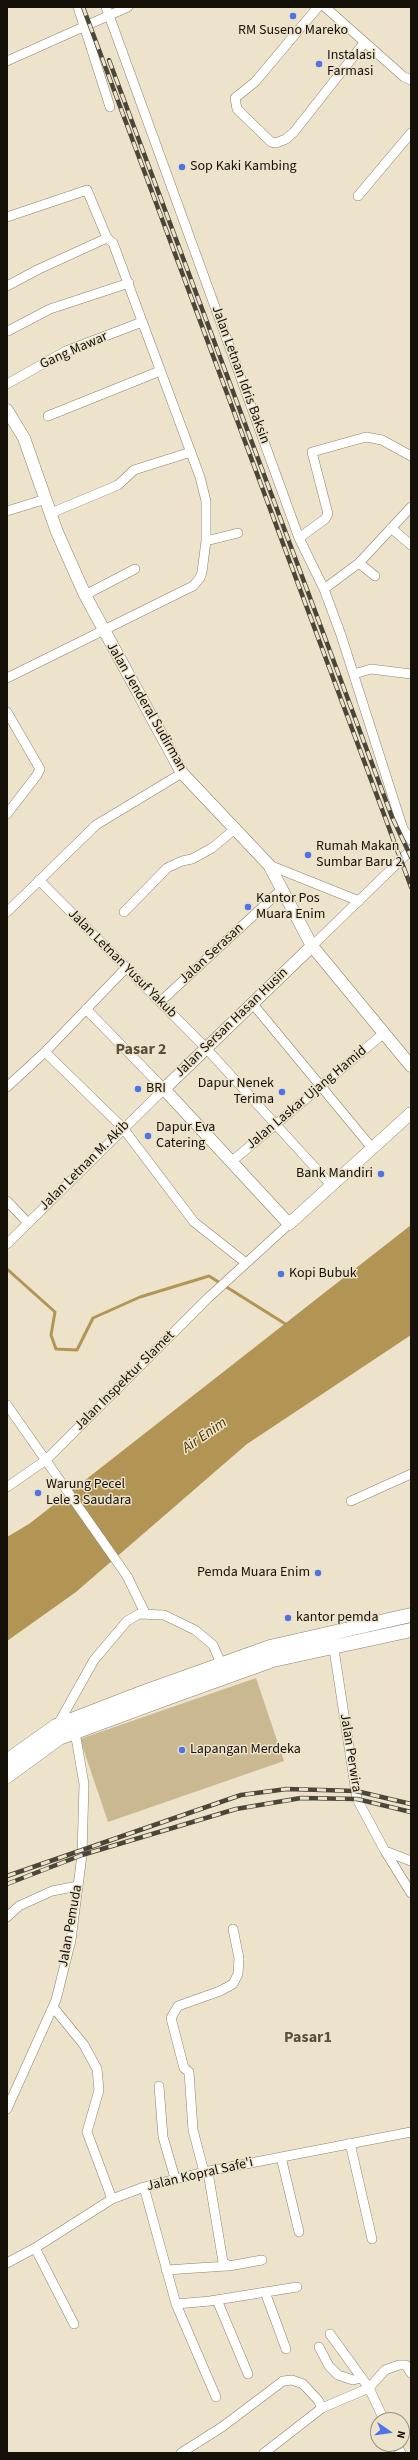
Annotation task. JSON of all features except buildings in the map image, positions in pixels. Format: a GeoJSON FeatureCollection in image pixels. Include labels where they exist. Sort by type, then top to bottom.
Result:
{"type":"FeatureCollection","features":[{"type":"Feature","properties":{"kind":"highway"},"geometry":{"type":"LineString","coordinates":[[332,1641],[411,1615]]}},
{"type":"Feature","properties":{"kind":"highway"},"geometry":{"type":"LineString","coordinates":[[7,1776],[58,1732],[75,1732],[224,1671],[270,1648],[411,1630]]}},
{"type":"Feature","properties":{"kind":"highway"},"geometry":{"type":"LineString","coordinates":[[7,1761],[58,1732],[224,1671]]}},
{"type":"Feature","properties":{"kind":"main road","name":"Jalan Jenderal Sudirman"},"geometry":{"type":"LineString","coordinates":[[7,410],[24,438],[51,513],[85,595],[102,631],[182,773],[236,828],[269,865],[312,946],[411,1066]]}},
{"type":"Feature","properties":{"kind":"main road","name":"Jalan Sersan Hasan Husin"},"geometry":{"type":"LineString","coordinates":[[289,1224],[164,1088],[312,946]]}},
{"type":"Feature","properties":{"kind":"main road"},"geometry":{"type":"LineString","coordinates":[[289,1224],[411,1113]]}},
{"type":"Feature","properties":{"kind":"street"},"geometry":{"type":"LineString","coordinates":[[78,7],[86,28],[110,107]]}},
{"type":"Feature","properties":{"kind":"street","name":"Jalan Letnan Idris Baksin"},"geometry":{"type":"LineString","coordinates":[[106,7],[299,538],[324,589],[354,674],[403,829],[411,840]]}},
{"type":"Feature","properties":{"kind":"street"},"geometry":{"type":"LineString","coordinates":[[7,61],[86,28],[128,7]]}},
{"type":"Feature","properties":{"kind":"street"},"geometry":{"type":"LineString","coordinates":[[318,7],[255,82],[235,98],[238,109],[270,142],[276,143],[286,139],[294,132],[364,43]]}},
{"type":"Feature","properties":{"kind":"street"},"geometry":{"type":"LineString","coordinates":[[325,7],[404,77],[411,80]]}},
{"type":"Feature","properties":{"kind":"street"},"geometry":{"type":"LineString","coordinates":[[358,196],[411,133]]}},
{"type":"Feature","properties":{"kind":"street"},"geometry":{"type":"LineString","coordinates":[[7,217],[87,190],[107,238],[113,243],[119,254],[142,322],[191,452],[206,501],[206,541],[202,572],[198,582],[7,678]]}},
{"type":"Feature","properties":{"kind":"street"},"geometry":{"type":"LineString","coordinates":[[7,286],[38,268],[107,238]]}},
{"type":"Feature","properties":{"kind":"street"},"geometry":{"type":"LineString","coordinates":[[8,331],[50,309],[129,282]]}},
{"type":"Feature","properties":{"kind":"street","name":"Gang Mawar"},"geometry":{"type":"LineString","coordinates":[[7,384],[66,351],[142,322]]}},
{"type":"Feature","properties":{"kind":"street"},"geometry":{"type":"LineString","coordinates":[[48,416],[160,371]]}},
{"type":"Feature","properties":{"kind":"street"},"geometry":{"type":"LineString","coordinates":[[299,538],[326,519],[328,514],[312,452],[366,437],[382,440],[411,456]]}},
{"type":"Feature","properties":{"kind":"street"},"geometry":{"type":"LineString","coordinates":[[51,513],[118,485],[134,470],[191,452]]}},
{"type":"Feature","properties":{"kind":"street"},"geometry":{"type":"LineString","coordinates":[[7,512],[46,499]]}},
{"type":"Feature","properties":{"kind":"street"},"geometry":{"type":"LineString","coordinates":[[324,589],[360,563],[411,507]]}},
{"type":"Feature","properties":{"kind":"street"},"geometry":{"type":"LineString","coordinates":[[391,528],[411,545]]}},
{"type":"Feature","properties":{"kind":"street"},"geometry":{"type":"LineString","coordinates":[[206,541],[238,533]]}},
{"type":"Feature","properties":{"kind":"street"},"geometry":{"type":"LineString","coordinates":[[360,563],[375,576]]}},
{"type":"Feature","properties":{"kind":"street"},"geometry":{"type":"LineString","coordinates":[[85,595],[135,569]]}},
{"type":"Feature","properties":{"kind":"street"},"geometry":{"type":"LineString","coordinates":[[354,674],[371,669],[411,674]]}},
{"type":"Feature","properties":{"kind":"street"},"geometry":{"type":"LineString","coordinates":[[7,712],[40,769],[38,775],[7,814]]}},
{"type":"Feature","properties":{"kind":"street"},"geometry":{"type":"LineString","coordinates":[[7,912],[96,825],[182,773]]}},
{"type":"Feature","properties":{"kind":"street"},"geometry":{"type":"LineString","coordinates":[[124,912],[168,868],[182,861],[192,859],[212,848],[236,828]]}},
{"type":"Feature","properties":{"kind":"street"},"geometry":{"type":"LineString","coordinates":[[312,946],[411,850]]}},
{"type":"Feature","properties":{"kind":"street"},"geometry":{"type":"LineString","coordinates":[[269,865],[359,901]]}},
{"type":"Feature","properties":{"kind":"street","name":"Jalan Letnan Yusuf Yakub"},"geometry":{"type":"LineString","coordinates":[[39,880],[205,1047],[331,1186]]}},
{"type":"Feature","properties":{"kind":"street","name":"Jalan Serasan"},"geometry":{"type":"LineString","coordinates":[[160,1002],[282,889]]}},
{"type":"Feature","properties":{"kind":"street"},"geometry":{"type":"LineString","coordinates":[[7,1087],[45,1052],[126,968]]}},
{"type":"Feature","properties":{"kind":"street"},"geometry":{"type":"LineString","coordinates":[[252,1003],[372,1148]]}},
{"type":"Feature","properties":{"kind":"street"},"geometry":{"type":"LineString","coordinates":[[86,1009],[164,1088]]}},
{"type":"Feature","properties":{"kind":"street","name":"Jalan Laskar Ujang Hamid"},"geometry":{"type":"LineString","coordinates":[[231,1162],[384,1033]]}},
{"type":"Feature","properties":{"kind":"street"},"geometry":{"type":"LineString","coordinates":[[45,1052],[122,1128],[194,1222],[246,1264]]}},
{"type":"Feature","properties":{"kind":"street","name":"Jalan Letnan M. Akib"},"geometry":{"type":"LineString","coordinates":[[7,1243],[164,1088]]}},
{"type":"Feature","properties":{"kind":"street"},"geometry":{"type":"LineString","coordinates":[[7,1201],[28,1223]]}},
{"type":"Feature","properties":{"kind":"street","name":"Jalan Inspektur Slamet"},"geometry":{"type":"LineString","coordinates":[[7,1487],[46,1460],[208,1298],[289,1224]]}},
{"type":"Feature","properties":{"kind":"street"},"geometry":{"type":"LineString","coordinates":[[7,1405],[64,1483],[126,1576],[145,1613]]}},
{"type":"Feature","properties":{"kind":"street"},"geometry":{"type":"LineString","coordinates":[[350,1501],[410,1477]]}},
{"type":"Feature","properties":{"kind":"street"},"geometry":{"type":"LineString","coordinates":[[58,1732],[94,1660],[127,1621],[138,1614],[145,1613],[164,1616],[195,1630],[213,1645],[224,1671]]}},
{"type":"Feature","properties":{"kind":"street","name":"Jalan Perwira"},"geometry":{"type":"LineString","coordinates":[[332,1641],[357,1799],[385,1851],[411,1893]]}},
{"type":"Feature","properties":{"kind":"street","name":"Jalan Pemuda"},"geometry":{"type":"LineString","coordinates":[[7,2109],[53,2007],[71,1940],[82,1855],[84,1784],[75,1732]]}},
{"type":"Feature","properties":{"kind":"street"},"geometry":{"type":"LineString","coordinates":[[385,1851],[411,1861]]}},
{"type":"Feature","properties":{"kind":"street"},"geometry":{"type":"LineString","coordinates":[[7,1917],[19,1906],[52,1891],[78,1886]]}},
{"type":"Feature","properties":{"kind":"street"},"geometry":{"type":"LineString","coordinates":[[227,2266],[221,2257],[206,2172],[193,2130],[189,2072],[184,2068],[171,2018],[178,2006],[220,1991],[233,1984],[238,1974],[239,1958],[233,1930]]}},
{"type":"Feature","properties":{"kind":"street"},"geometry":{"type":"LineString","coordinates":[[53,2007],[84,2045],[97,2069],[99,2090],[87,2132],[112,2199]]}},
{"type":"Feature","properties":{"kind":"street"},"geometry":{"type":"LineString","coordinates":[[159,2086],[163,2138],[175,2178]]}},
{"type":"Feature","properties":{"kind":"street","name":"Jalan Kopral Safe'i"},"geometry":{"type":"LineString","coordinates":[[7,2263],[35,2248],[112,2199],[144,2187],[175,2178],[411,2132]]}},
{"type":"Feature","properties":{"kind":"street"},"geometry":{"type":"LineString","coordinates":[[350,2143],[372,2239]]}},
{"type":"Feature","properties":{"kind":"street"},"geometry":{"type":"LineString","coordinates":[[281,2157],[299,2232]]}},
{"type":"Feature","properties":{"kind":"street"},"geometry":{"type":"LineString","coordinates":[[144,2187],[176,2304],[216,2398]]}},
{"type":"Feature","properties":{"kind":"street"},"geometry":{"type":"LineString","coordinates":[[35,2248],[74,2324]]}},
{"type":"Feature","properties":{"kind":"street"},"geometry":{"type":"LineString","coordinates":[[166,2270],[227,2266],[262,2260]]}},
{"type":"Feature","properties":{"kind":"street"},"geometry":{"type":"LineString","coordinates":[[176,2304],[217,2300],[297,2287]]}},
{"type":"Feature","properties":{"kind":"street"},"geometry":{"type":"LineString","coordinates":[[265,2292],[286,2349]]}},
{"type":"Feature","properties":{"kind":"street"},"geometry":{"type":"LineString","coordinates":[[217,2300],[248,2374]]}},
{"type":"Feature","properties":{"kind":"street"},"geometry":{"type":"LineString","coordinates":[[330,2334],[362,2378],[380,2412]]}},
{"type":"Feature","properties":{"kind":"street"},"geometry":{"type":"LineString","coordinates":[[319,2347],[329,2366],[338,2375],[353,2380],[362,2378]]}},
{"type":"Feature","properties":{"kind":"street"},"geometry":{"type":"LineString","coordinates":[[264,2453],[322,2408],[368,2388],[385,2370],[399,2365],[406,2365],[411,2373]]}},
{"type":"Feature","properties":{"kind":"street"},"geometry":{"type":"LineString","coordinates":[[181,2453],[222,2427],[283,2381],[292,2380],[303,2384],[318,2400],[322,2408]]}},
{"type":"Feature","properties":{"kind":"shaded area","name":"Lapangan Merdeka"},"geometry":{"type":"Polygon","coordinates":[[[256,1678],[284,1761],[108,1822],[80,1739],[256,1678]]]}},
{"type":"Feature","properties":{"kind":"water","name":"Air Enim"},"geometry":{"type":"Polygon","coordinates":[[[411,1225],[411,1335],[247,1444],[76,1592],[7,1641],[7,1537],[29,1524],[411,1225]]]}},
{"type":"Feature","properties":{"kind":"waterway"},"geometry":{"type":"LineString","coordinates":[[7,1269],[55,1312],[51,1335],[56,1349],[77,1350],[93,1318],[140,1297],[209,1276],[287,1325]]}},
{"type":"Feature","properties":{"kind":"railway"},"geometry":{"type":"LineString","coordinates":[[83,7],[411,887]]}},
{"type":"Feature","properties":{"kind":"railway"},"geometry":{"type":"LineString","coordinates":[[109,60],[392,817],[411,857]]}},
{"type":"Feature","properties":{"kind":"railway"},"geometry":{"type":"LineString","coordinates":[[7,1876],[241,1795],[287,1789],[356,1791],[411,1804]]}},
{"type":"Feature","properties":{"kind":"railway"},"geometry":{"type":"LineString","coordinates":[[7,1884],[82,1855],[236,1809],[301,1798],[357,1799],[411,1812]]}},
{"type":"Feature","properties":{"kind":"place","name":"RM Suseno Mareko"},"geometry":{"type":"Point","coordinates":[293,16]}},
{"type":"Feature","properties":{"kind":"place","name":"Instalasi Farmasi"},"geometry":{"type":"Point","coordinates":[319,64]}},
{"type":"Feature","properties":{"kind":"place","name":"Sop Kaki Kambing"},"geometry":{"type":"Point","coordinates":[182,167]}},
{"type":"Feature","properties":{"kind":"place","name":"Rumah Makan Sumbar Baru 2"},"geometry":{"type":"Point","coordinates":[308,855]}},
{"type":"Feature","properties":{"kind":"place","name":"Kantor Pos Muara Enim"},"geometry":{"type":"Point","coordinates":[248,907]}},
{"type":"Feature","properties":{"kind":"place","name":"BRI"},"geometry":{"type":"Point","coordinates":[138,1089]}},
{"type":"Feature","properties":{"kind":"place","name":"Dapur Nenek Terima"},"geometry":{"type":"Point","coordinates":[282,1092]}},
{"type":"Feature","properties":{"kind":"place","name":"Dapur Eva Catering"},"geometry":{"type":"Point","coordinates":[148,1136]}},
{"type":"Feature","properties":{"kind":"place","name":"Bank Mandiri"},"geometry":{"type":"Point","coordinates":[381,1174]}},
{"type":"Feature","properties":{"kind":"place","name":"Kopi Bubuk"},"geometry":{"type":"Point","coordinates":[281,1274]}},
{"type":"Feature","properties":{"kind":"place","name":"Warung Pecel Lele 3 Saudara"},"geometry":{"type":"Point","coordinates":[38,1493]}},
{"type":"Feature","properties":{"kind":"place","name":"Pemda Muara Enim"},"geometry":{"type":"Point","coordinates":[318,1573]}},
{"type":"Feature","properties":{"kind":"place","name":"kantor pemda"},"geometry":{"type":"Point","coordinates":[288,1618]}},
{"type":"Feature","properties":{"kind":"place","name":"Lapangan Merdeka"},"geometry":{"type":"Point","coordinates":[182,1750]}},
{"type":"Feature","properties":{"kind":"district","name":"Pasar 2"},"geometry":{"type":"Point","coordinates":[141,1050]}},
{"type":"Feature","properties":{"kind":"district","name":"Pasar1"},"geometry":{"type":"Point","coordinates":[308,2038]}}]}
